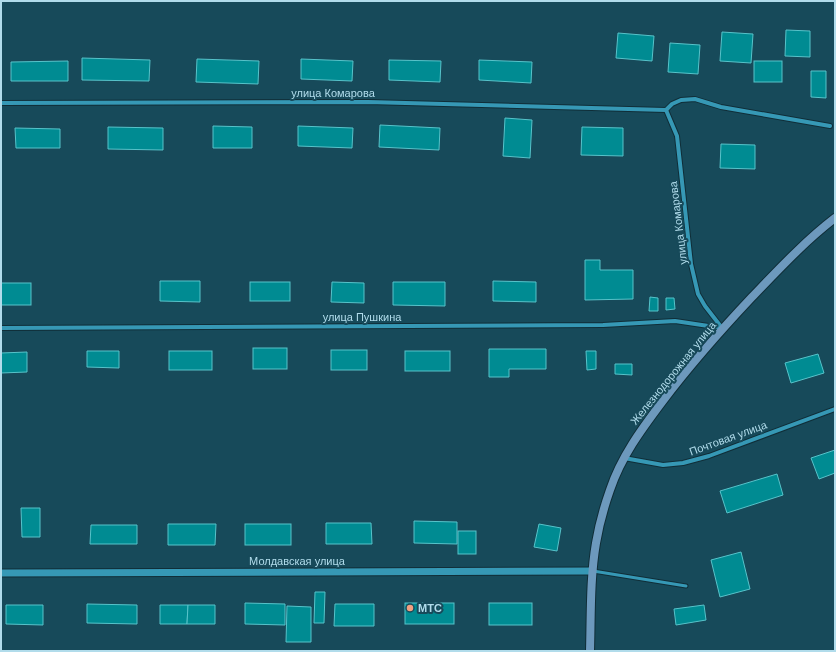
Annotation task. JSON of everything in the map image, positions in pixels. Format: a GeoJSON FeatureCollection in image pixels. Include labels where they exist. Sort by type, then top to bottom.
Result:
{"type":"FeatureCollection","features":[{"type":"Feature","properties":{"kind":"main road","name":"Железнодорожная улица"},"geometry":{"type":"LineString","coordinates":[[590,651],[593,571],[596,542],[610,489],[624,458],[641,430],[673,387],[722,328],[798,250],[819,230],[835,218]]}},
{"type":"Feature","properties":{"kind":"street"},"geometry":{"type":"LineString","coordinates":[[666,110],[672,104],[681,100],[695,99],[721,107],[830,126]]}},
{"type":"Feature","properties":{"kind":"street","name":"улица Комарова"},"geometry":{"type":"LineString","coordinates":[[1,103],[368,102],[666,110],[677,136],[691,264],[698,294],[704,306],[722,328]]}},
{"type":"Feature","properties":{"kind":"street","name":"улица Пушкина"},"geometry":{"type":"LineString","coordinates":[[1,328],[603,325],[653,321],[675,321],[722,328]]}},
{"type":"Feature","properties":{"kind":"street","name":"Почтовая улица"},"geometry":{"type":"LineString","coordinates":[[624,458],[663,465],[683,463],[709,456],[835,408]]}},
{"type":"Feature","properties":{"kind":"street","name":"Молдавская улица"},"geometry":{"type":"LineString","coordinates":[[1,573],[593,571]]}},
{"type":"Feature","properties":{"kind":"lane"},"geometry":{"type":"LineString","coordinates":[[593,571],[686,586]]}},
{"type":"Feature","properties":{"kind":"building"},"geometry":{"type":"Polygon","coordinates":[[[786,30],[810,31],[810,57],[785,56],[786,30]]]}},
{"type":"Feature","properties":{"kind":"building"},"geometry":{"type":"Polygon","coordinates":[[[722,32],[753,34],[751,63],[720,61],[722,32]]]}},
{"type":"Feature","properties":{"kind":"building"},"geometry":{"type":"Polygon","coordinates":[[[618,33],[654,36],[652,61],[616,58],[618,33]]]}},
{"type":"Feature","properties":{"kind":"building"},"geometry":{"type":"Polygon","coordinates":[[[670,43],[700,45],[698,74],[668,72],[670,43]]]}},
{"type":"Feature","properties":{"kind":"building"},"geometry":{"type":"Polygon","coordinates":[[[82,58],[150,60],[149,81],[82,80],[82,58]]]}},
{"type":"Feature","properties":{"kind":"building"},"geometry":{"type":"Polygon","coordinates":[[[197,59],[259,61],[258,84],[196,82],[197,59]]]}},
{"type":"Feature","properties":{"kind":"building"},"geometry":{"type":"Polygon","coordinates":[[[301,59],[353,61],[352,81],[301,79],[301,59]]]}},
{"type":"Feature","properties":{"kind":"building"},"geometry":{"type":"Polygon","coordinates":[[[389,60],[441,61],[440,82],[389,80],[389,60]]]}},
{"type":"Feature","properties":{"kind":"building"},"geometry":{"type":"Polygon","coordinates":[[[479,60],[532,62],[531,83],[479,80],[479,60]]]}},
{"type":"Feature","properties":{"kind":"building"},"geometry":{"type":"Polygon","coordinates":[[[68,61],[68,81],[11,81],[11,62],[68,61]]]}},
{"type":"Feature","properties":{"kind":"building"},"geometry":{"type":"Polygon","coordinates":[[[754,61],[782,61],[782,82],[754,82],[754,61]]]}},
{"type":"Feature","properties":{"kind":"building"},"geometry":{"type":"Polygon","coordinates":[[[811,71],[826,71],[826,98],[811,97],[811,71]]]}},
{"type":"Feature","properties":{"kind":"building"},"geometry":{"type":"Polygon","coordinates":[[[505,118],[532,120],[530,158],[503,156],[505,118]]]}},
{"type":"Feature","properties":{"kind":"building"},"geometry":{"type":"Polygon","coordinates":[[[380,125],[440,128],[439,150],[379,147],[380,125]]]}},
{"type":"Feature","properties":{"kind":"building"},"geometry":{"type":"Polygon","coordinates":[[[213,126],[252,127],[252,148],[213,148],[213,126]]]}},
{"type":"Feature","properties":{"kind":"building"},"geometry":{"type":"Polygon","coordinates":[[[298,126],[353,128],[352,148],[298,146],[298,126]]]}},
{"type":"Feature","properties":{"kind":"building"},"geometry":{"type":"Polygon","coordinates":[[[108,127],[163,128],[163,150],[108,149],[108,127]]]}},
{"type":"Feature","properties":{"kind":"building"},"geometry":{"type":"Polygon","coordinates":[[[582,127],[623,128],[623,156],[581,155],[582,127]]]}},
{"type":"Feature","properties":{"kind":"building"},"geometry":{"type":"Polygon","coordinates":[[[15,128],[60,129],[60,148],[16,148],[15,128]]]}},
{"type":"Feature","properties":{"kind":"building"},"geometry":{"type":"Polygon","coordinates":[[[721,144],[755,145],[755,169],[720,168],[721,144]]]}},
{"type":"Feature","properties":{"kind":"building"},"geometry":{"type":"Polygon","coordinates":[[[585,260],[600,260],[600,270],[633,270],[633,299],[585,300],[585,260]]]}},
{"type":"Feature","properties":{"kind":"building"},"geometry":{"type":"Polygon","coordinates":[[[160,281],[200,281],[200,302],[160,301],[160,281]]]}},
{"type":"Feature","properties":{"kind":"building"},"geometry":{"type":"Polygon","coordinates":[[[493,281],[536,282],[536,302],[493,301],[493,281]]]}},
{"type":"Feature","properties":{"kind":"building"},"geometry":{"type":"Polygon","coordinates":[[[250,282],[290,282],[290,301],[250,301],[250,282]]]}},
{"type":"Feature","properties":{"kind":"building"},"geometry":{"type":"Polygon","coordinates":[[[332,282],[364,283],[364,303],[331,302],[332,282]]]}},
{"type":"Feature","properties":{"kind":"building"},"geometry":{"type":"Polygon","coordinates":[[[393,282],[445,282],[445,306],[393,305],[393,282]]]}},
{"type":"Feature","properties":{"kind":"building"},"geometry":{"type":"Polygon","coordinates":[[[1,283],[31,283],[31,305],[1,305],[1,283]]]}},
{"type":"Feature","properties":{"kind":"building"},"geometry":{"type":"Polygon","coordinates":[[[650,297],[658,298],[658,311],[649,311],[650,297]]]}},
{"type":"Feature","properties":{"kind":"building"},"geometry":{"type":"Polygon","coordinates":[[[666,298],[674,298],[675,309],[666,310],[666,298]]]}},
{"type":"Feature","properties":{"kind":"building"},"geometry":{"type":"Polygon","coordinates":[[[253,348],[287,348],[287,369],[253,369],[253,348]]]}},
{"type":"Feature","properties":{"kind":"building"},"geometry":{"type":"Polygon","coordinates":[[[489,349],[546,349],[546,369],[509,369],[509,377],[489,377],[489,349]]]}},
{"type":"Feature","properties":{"kind":"building"},"geometry":{"type":"Polygon","coordinates":[[[331,350],[367,350],[367,370],[331,370],[331,350]]]}},
{"type":"Feature","properties":{"kind":"building"},"geometry":{"type":"Polygon","coordinates":[[[87,351],[119,351],[119,368],[87,367],[87,351]]]}},
{"type":"Feature","properties":{"kind":"building"},"geometry":{"type":"Polygon","coordinates":[[[169,351],[212,351],[212,370],[169,370],[169,351]]]}},
{"type":"Feature","properties":{"kind":"building"},"geometry":{"type":"Polygon","coordinates":[[[405,351],[450,351],[450,371],[405,371],[405,351]]]}},
{"type":"Feature","properties":{"kind":"building"},"geometry":{"type":"Polygon","coordinates":[[[586,351],[596,351],[596,369],[587,370],[586,351]]]}},
{"type":"Feature","properties":{"kind":"building"},"geometry":{"type":"Polygon","coordinates":[[[27,352],[27,372],[1,373],[1,353],[27,352]]]}},
{"type":"Feature","properties":{"kind":"building"},"geometry":{"type":"Polygon","coordinates":[[[818,354],[824,373],[791,383],[785,363],[818,354]]]}},
{"type":"Feature","properties":{"kind":"building"},"geometry":{"type":"Polygon","coordinates":[[[615,364],[632,364],[632,375],[615,374],[615,364]]]}},
{"type":"Feature","properties":{"kind":"building"},"geometry":{"type":"Polygon","coordinates":[[[835,450],[835,473],[819,479],[811,458],[835,450]]]}},
{"type":"Feature","properties":{"kind":"building"},"geometry":{"type":"Polygon","coordinates":[[[777,474],[783,495],[727,513],[720,491],[777,474]]]}},
{"type":"Feature","properties":{"kind":"building"},"geometry":{"type":"Polygon","coordinates":[[[21,508],[40,508],[40,537],[22,537],[21,508]]]}},
{"type":"Feature","properties":{"kind":"building"},"geometry":{"type":"Polygon","coordinates":[[[414,521],[457,522],[457,544],[414,543],[414,521]]]}},
{"type":"Feature","properties":{"kind":"building"},"geometry":{"type":"Polygon","coordinates":[[[326,523],[371,523],[372,544],[326,544],[326,523]]]}},
{"type":"Feature","properties":{"kind":"building"},"geometry":{"type":"Polygon","coordinates":[[[168,524],[216,524],[215,545],[168,545],[168,524]]]}},
{"type":"Feature","properties":{"kind":"building"},"geometry":{"type":"Polygon","coordinates":[[[245,524],[291,524],[291,545],[245,545],[245,524]]]}},
{"type":"Feature","properties":{"kind":"building"},"geometry":{"type":"Polygon","coordinates":[[[539,524],[561,528],[557,551],[534,547],[539,524]]]}},
{"type":"Feature","properties":{"kind":"building"},"geometry":{"type":"Polygon","coordinates":[[[91,525],[137,525],[137,544],[90,544],[91,525]]]}},
{"type":"Feature","properties":{"kind":"building"},"geometry":{"type":"Polygon","coordinates":[[[458,531],[476,531],[476,554],[458,554],[458,531]]]}},
{"type":"Feature","properties":{"kind":"building"},"geometry":{"type":"Polygon","coordinates":[[[741,552],[750,589],[720,597],[711,560],[741,552]]]}},
{"type":"Feature","properties":{"kind":"building"},"geometry":{"type":"Polygon","coordinates":[[[315,592],[325,592],[324,623],[314,623],[315,592]]]}},
{"type":"Feature","properties":{"kind":"building"},"geometry":{"type":"Polygon","coordinates":[[[245,603],[285,604],[285,625],[245,624],[245,603]]]}},
{"type":"Feature","properties":{"kind":"building"},"geometry":{"type":"Polygon","coordinates":[[[405,603],[454,603],[454,624],[405,624],[405,603]]]}},
{"type":"Feature","properties":{"kind":"building"},"geometry":{"type":"Polygon","coordinates":[[[489,603],[532,603],[532,625],[489,625],[489,603]]]}},
{"type":"Feature","properties":{"kind":"building"},"geometry":{"type":"Polygon","coordinates":[[[87,604],[137,605],[137,624],[87,623],[87,604]]]}},
{"type":"Feature","properties":{"kind":"building"},"geometry":{"type":"Polygon","coordinates":[[[335,604],[374,604],[374,626],[334,626],[335,604]]]}},
{"type":"Feature","properties":{"kind":"building"},"geometry":{"type":"Polygon","coordinates":[[[6,605],[43,605],[43,625],[6,624],[6,605]]]}},
{"type":"Feature","properties":{"kind":"building"},"geometry":{"type":"Polygon","coordinates":[[[160,605],[188,605],[187,624],[160,624],[160,605]]]}},
{"type":"Feature","properties":{"kind":"building"},"geometry":{"type":"Polygon","coordinates":[[[188,605],[215,605],[215,624],[187,624],[188,605]]]}},
{"type":"Feature","properties":{"kind":"building"},"geometry":{"type":"Polygon","coordinates":[[[704,605],[706,620],[676,625],[674,609],[704,605]]]}},
{"type":"Feature","properties":{"kind":"building"},"geometry":{"type":"Polygon","coordinates":[[[287,606],[311,607],[311,642],[286,642],[287,606]]]}},
{"type":"Feature","properties":{"kind":"place","name":"МТС"},"geometry":{"type":"Point","coordinates":[410,608]}}]}
